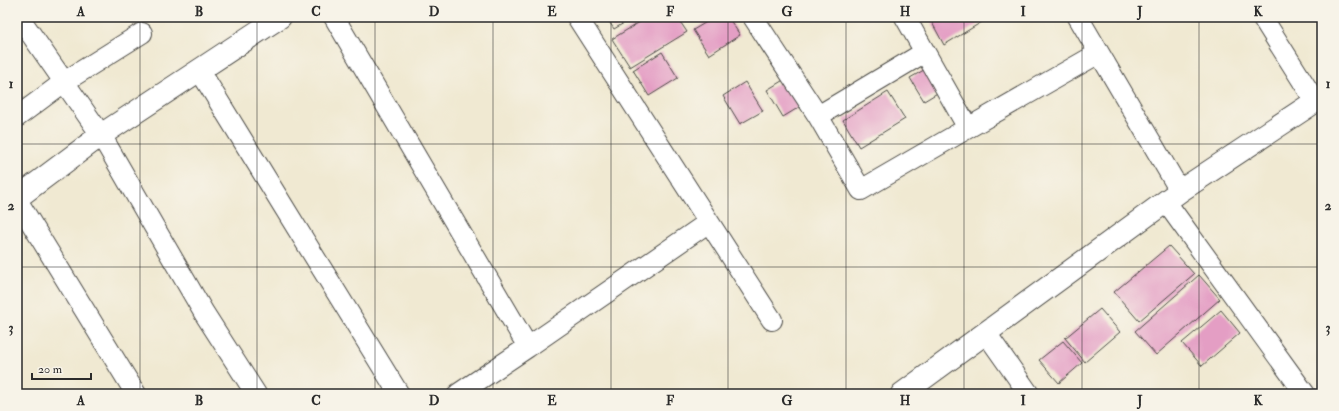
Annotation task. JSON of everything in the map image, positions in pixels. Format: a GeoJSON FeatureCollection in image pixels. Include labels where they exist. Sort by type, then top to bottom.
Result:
{"type":"FeatureCollection","features":[{"type":"Feature","properties":{"kind":"street"},"geometry":{"type":"LineString","coordinates":[[19,17],[101,135],[204,313],[256,394]]}},
{"type":"Feature","properties":{"kind":"street"},"geometry":{"type":"LineString","coordinates":[[334,17],[528,347]]}},
{"type":"Feature","properties":{"kind":"street"},"geometry":{"type":"LineString","coordinates":[[577,17],[772,320]]}},
{"type":"Feature","properties":{"kind":"street"},"geometry":{"type":"LineString","coordinates":[[905,17],[968,128]]}},
{"type":"Feature","properties":{"kind":"street"},"geometry":{"type":"LineString","coordinates":[[1078,17],[1099,53],[1173,196],[1305,394]]}},
{"type":"Feature","properties":{"kind":"street"},"geometry":{"type":"LineString","coordinates":[[902,394],[1173,196],[1319,99],[1262,17]]}},
{"type":"Feature","properties":{"kind":"street"},"geometry":{"type":"LineString","coordinates":[[136,394],[17,199],[101,135],[200,71],[275,18]]}},
{"type":"Feature","properties":{"kind":"street"},"geometry":{"type":"LineString","coordinates":[[754,18],[818,116],[860,190],[1099,53]]}},
{"type":"Feature","properties":{"kind":"street"},"geometry":{"type":"LineString","coordinates":[[17,117],[64,82],[142,33]]}},
{"type":"Feature","properties":{"kind":"street"},"geometry":{"type":"LineString","coordinates":[[818,116],[925,52]]}},
{"type":"Feature","properties":{"kind":"street"},"geometry":{"type":"LineString","coordinates":[[200,71],[399,394]]}},
{"type":"Feature","properties":{"kind":"street"},"geometry":{"type":"LineString","coordinates":[[458,394],[709,222]]}},
{"type":"Feature","properties":{"kind":"street"},"geometry":{"type":"LineString","coordinates":[[986,333],[1029,394]]}},
{"type":"Feature","properties":{"kind":"building"},"geometry":{"type":"Polygon","coordinates":[[[606,17],[634,17],[614,29],[606,17]]]}},
{"type":"Feature","properties":{"kind":"building"},"geometry":{"type":"Polygon","coordinates":[[[648,17],[677,17],[687,32],[630,67],[612,39],[648,17]]]}},
{"type":"Feature","properties":{"kind":"building"},"geometry":{"type":"Polygon","coordinates":[[[715,17],[728,17],[740,35],[709,55],[693,30],[715,17]]]}},
{"type":"Feature","properties":{"kind":"building"},"geometry":{"type":"Polygon","coordinates":[[[929,17],[990,17],[944,45],[929,17]]]}},
{"type":"Feature","properties":{"kind":"building"},"geometry":{"type":"Polygon","coordinates":[[[662,52],[678,78],[649,96],[633,70],[662,52]]]}},
{"type":"Feature","properties":{"kind":"building"},"geometry":{"type":"Polygon","coordinates":[[[929,67],[944,89],[924,101],[910,78],[929,67]]]}},
{"type":"Feature","properties":{"kind":"building"},"geometry":{"type":"Polygon","coordinates":[[[790,76],[806,103],[783,117],[767,90],[790,76]]]}},
{"type":"Feature","properties":{"kind":"building"},"geometry":{"type":"Polygon","coordinates":[[[745,82],[763,111],[740,124],[723,96],[745,82]]]}},
{"type":"Feature","properties":{"kind":"building"},"geometry":{"type":"Polygon","coordinates":[[[888,92],[905,119],[859,147],[843,120],[888,92]]]}},
{"type":"Feature","properties":{"kind":"building"},"geometry":{"type":"Polygon","coordinates":[[[1169,246],[1194,274],[1139,321],[1114,292],[1169,246]]]}},
{"type":"Feature","properties":{"kind":"building"},"geometry":{"type":"Polygon","coordinates":[[[1199,275],[1220,299],[1156,355],[1135,331],[1199,275]]]}},
{"type":"Feature","properties":{"kind":"building"},"geometry":{"type":"Polygon","coordinates":[[[1100,309],[1120,332],[1085,362],[1065,338],[1100,309]]]}},
{"type":"Feature","properties":{"kind":"building"},"geometry":{"type":"Polygon","coordinates":[[[1221,310],[1240,333],[1202,366],[1182,343],[1221,310]]]}},
{"type":"Feature","properties":{"kind":"building"},"geometry":{"type":"Polygon","coordinates":[[[1063,341],[1082,363],[1059,383],[1039,360],[1063,341]]]}}]}
